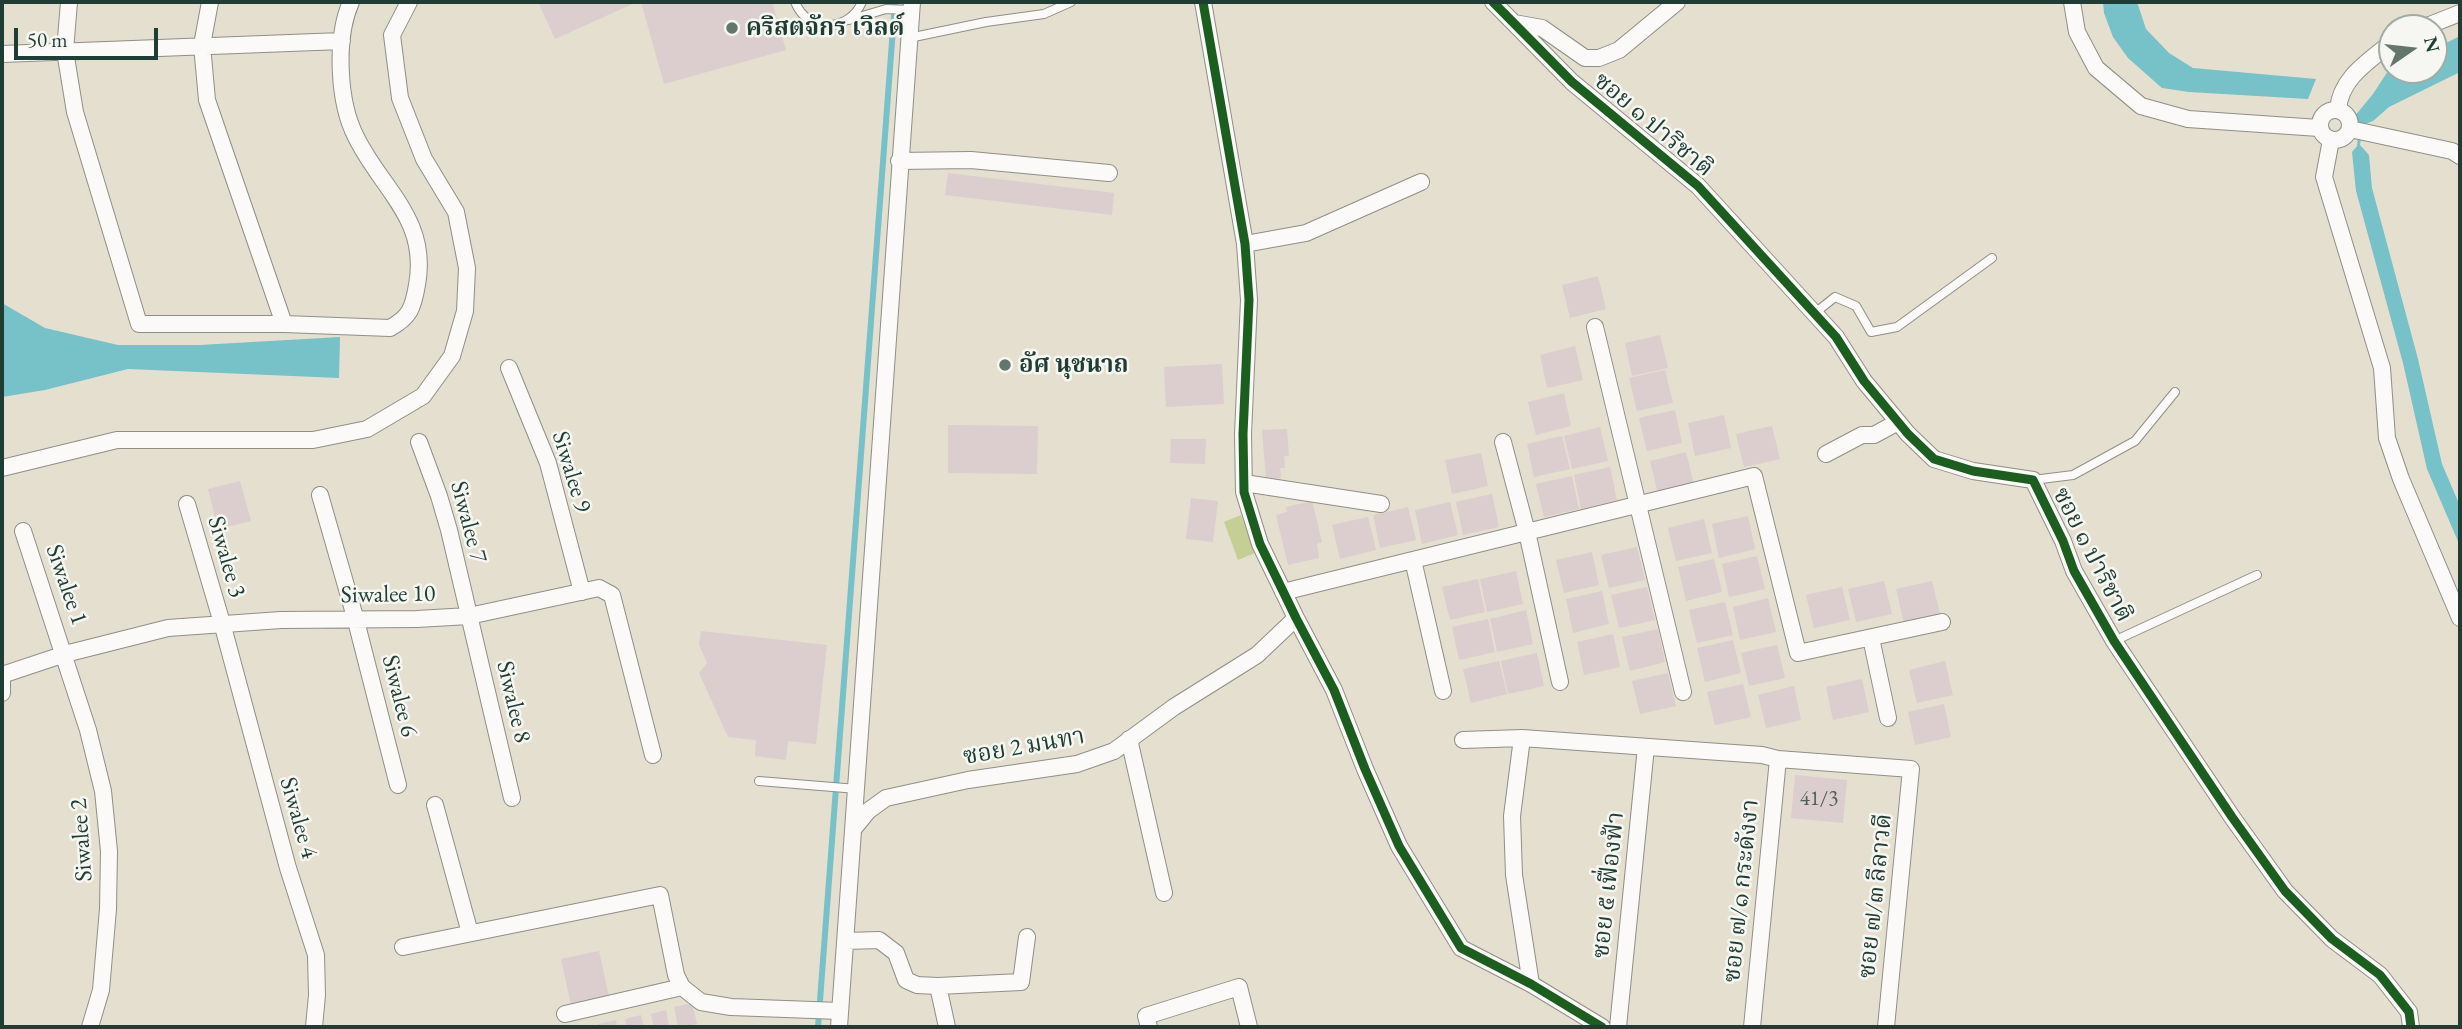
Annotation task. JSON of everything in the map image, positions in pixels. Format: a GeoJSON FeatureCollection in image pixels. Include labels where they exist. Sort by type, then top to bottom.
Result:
{"type":"FeatureCollection","features":[{"type":"Feature","properties":{"kind":"street"},"geometry":{"type":"LineString","coordinates":[[69,2],[65,51],[75,112],[139,324],[284,324],[390,328],[404,320],[414,299],[420,267],[413,225],[355,136],[340,82],[342,41],[351,2]]}},
{"type":"Feature","properties":{"kind":"street"},"geometry":{"type":"LineString","coordinates":[[210,2],[202,45],[207,100],[284,324]]}},
{"type":"Feature","properties":{"kind":"street"},"geometry":{"type":"LineString","coordinates":[[2,468],[117,440],[313,440],[366,429],[422,396],[452,356],[466,311],[467,268],[456,212],[424,159],[400,99],[393,35],[409,2]]}},
{"type":"Feature","properties":{"kind":"street"},"geometry":{"type":"LineString","coordinates":[[1203,2],[1245,244],[1249,300],[1243,434],[1244,492],[1260,544],[1334,690],[1399,846],[1461,948],[1531,984],[1602,1027]]}},
{"type":"Feature","properties":{"kind":"street","name":"ซอย ๑ ปาริชาติ"},"geometry":{"type":"LineString","coordinates":[[1493,2],[1572,82],[1698,187],[1836,337],[1864,381],[1934,459],[1973,471],[2033,480],[2074,570],[2114,641],[2285,891],[2332,939],[2380,975],[2409,1012],[2411,1027]]}},
{"type":"Feature","properties":{"kind":"street"},"geometry":{"type":"LineString","coordinates":[[1514,23],[1542,28],[1585,58],[1599,58],[1619,50],[1677,2]]}},
{"type":"Feature","properties":{"kind":"street"},"geometry":{"type":"LineString","coordinates":[[2072,2],[2077,32],[2096,68],[2141,106],[2188,119],[2319,128]]}},
{"type":"Feature","properties":{"kind":"street"},"geometry":{"type":"LineString","coordinates":[[403,947],[660,895],[676,975],[682,987],[701,1002],[829,1015],[846,941],[855,828],[851,788],[909,38],[909,7]]}},
{"type":"Feature","properties":{"kind":"street"},"geometry":{"type":"LineString","coordinates":[[2,54],[342,41]]}},
{"type":"Feature","properties":{"kind":"street"},"geometry":{"type":"LineString","coordinates":[[2338,110],[2339,99],[2352,75],[2378,54]]}},
{"type":"Feature","properties":{"kind":"street"},"geometry":{"type":"LineString","coordinates":[[2359,131],[2348,117],[2338,110],[2326,112],[2319,128],[2322,134],[2331,140],[2359,131],[2452,151],[2460,156]]}},
{"type":"Feature","properties":{"kind":"street"},"geometry":{"type":"LineString","coordinates":[[2331,140],[2324,177],[2382,368],[2387,438],[2401,479],[2460,618]]}},
{"type":"Feature","properties":{"kind":"street"},"geometry":{"type":"LineString","coordinates":[[899,160],[971,160],[1109,173]]}},
{"type":"Feature","properties":{"kind":"street"},"geometry":{"type":"LineString","coordinates":[[1245,244],[1306,233],[1421,182]]}},
{"type":"Feature","properties":{"kind":"street"},"geometry":{"type":"LineString","coordinates":[[1595,327],[1683,692]]}},
{"type":"Feature","properties":{"kind":"street","name":"Siwalee 9"},"geometry":{"type":"LineString","coordinates":[[509,368],[548,463],[582,592]]}},
{"type":"Feature","properties":{"kind":"street"},"geometry":{"type":"LineString","coordinates":[[1826,454],[1858,436],[1874,435],[1898,422]]}},
{"type":"Feature","properties":{"kind":"street","name":"Siwalee 7"},"geometry":{"type":"LineString","coordinates":[[419,442],[439,496],[469,616]]}},
{"type":"Feature","properties":{"kind":"street"},"geometry":{"type":"LineString","coordinates":[[1503,442],[1527,532],[1560,682]]}},
{"type":"Feature","properties":{"kind":"street"},"geometry":{"type":"LineString","coordinates":[[1283,592],[1754,476],[1798,653],[1942,622]]}},
{"type":"Feature","properties":{"kind":"street"},"geometry":{"type":"LineString","coordinates":[[1244,483],[1381,504]]}},
{"type":"Feature","properties":{"kind":"street","name":"Siwalee 6"},"geometry":{"type":"LineString","coordinates":[[320,495],[355,617],[398,785]]}},
{"type":"Feature","properties":{"kind":"street","name":"Siwalee 3"},"geometry":{"type":"LineString","coordinates":[[187,505],[222,623]]}},
{"type":"Feature","properties":{"kind":"street","name":"Siwalee 1"},"geometry":{"type":"LineString","coordinates":[[23,531],[65,653]]}},
{"type":"Feature","properties":{"kind":"street"},"geometry":{"type":"LineString","coordinates":[[1413,560],[1443,691]]}},
{"type":"Feature","properties":{"kind":"street","name":"Siwalee 10"},"geometry":{"type":"LineString","coordinates":[[2,675],[65,653],[168,628],[355,617],[417,619],[469,616],[599,588],[612,595],[653,755]]}},
{"type":"Feature","properties":{"kind":"street","name":"Siwalee 8"},"geometry":{"type":"LineString","coordinates":[[469,616],[512,798]]}},
{"type":"Feature","properties":{"kind":"street","name":"ซอย 2 มนทา"},"geometry":{"type":"LineString","coordinates":[[855,828],[868,811],[886,798],[968,780],[1077,764],[1114,751],[1174,707],[1257,655],[1296,618]]}},
{"type":"Feature","properties":{"kind":"street","name":"Siwalee 4"},"geometry":{"type":"LineString","coordinates":[[222,623],[267,793],[316,955],[317,995],[314,1027]]}},
{"type":"Feature","properties":{"kind":"street"},"geometry":{"type":"LineString","coordinates":[[1871,638],[1888,718]]}},
{"type":"Feature","properties":{"kind":"street","name":"Siwalee 2"},"geometry":{"type":"LineString","coordinates":[[65,653],[103,791],[109,851],[108,909],[101,990],[90,1027]]}},
{"type":"Feature","properties":{"kind":"street"},"geometry":{"type":"LineString","coordinates":[[2,675],[2,694]]}},
{"type":"Feature","properties":{"kind":"street"},"geometry":{"type":"LineString","coordinates":[[1522,738],[1512,817],[1514,863],[1531,984]]}},
{"type":"Feature","properties":{"kind":"street"},"geometry":{"type":"LineString","coordinates":[[1462,740],[1522,738],[1762,755],[1778,759]]}},
{"type":"Feature","properties":{"kind":"street"},"geometry":{"type":"LineString","coordinates":[[1129,739],[1164,893]]}},
{"type":"Feature","properties":{"kind":"street","name":"ซอย ๕ เฟื่องฟ้า"},"geometry":{"type":"LineString","coordinates":[[1618,1027],[1646,747]]}},
{"type":"Feature","properties":{"kind":"street","name":"ซอย ๗/๓ ลีลาวดี"},"geometry":{"type":"LineString","coordinates":[[1778,759],[1911,769],[1886,1027]]}},
{"type":"Feature","properties":{"kind":"street","name":"ซอย ๗/๑ กระดังงา"},"geometry":{"type":"LineString","coordinates":[[1752,1027],[1778,759]]}},
{"type":"Feature","properties":{"kind":"street"},"geometry":{"type":"LineString","coordinates":[[435,806],[470,933]]}},
{"type":"Feature","properties":{"kind":"street"},"geometry":{"type":"LineString","coordinates":[[846,941],[879,940],[896,954],[906,980],[917,985],[938,986],[1021,982],[1027,937]]}},
{"type":"Feature","properties":{"kind":"street"},"geometry":{"type":"LineString","coordinates":[[938,986],[947,1027]]}},
{"type":"Feature","properties":{"kind":"street"},"geometry":{"type":"LineString","coordinates":[[565,1014],[682,987]]}},
{"type":"Feature","properties":{"kind":"street"},"geometry":{"type":"LineString","coordinates":[[1147,1022],[1239,987],[1249,1027]]}},
{"type":"Feature","properties":{"kind":"lane"},"geometry":{"type":"LineString","coordinates":[[795,2],[807,19],[820,25],[835,26],[887,9],[909,7]]}},
{"type":"Feature","properties":{"kind":"lane"},"geometry":{"type":"LineString","coordinates":[[848,21],[858,11],[862,2]]}},
{"type":"Feature","properties":{"kind":"lane"},"geometry":{"type":"LineString","coordinates":[[909,38],[1044,13],[1071,2]]}},
{"type":"Feature","properties":{"kind":"lane"},"geometry":{"type":"LineString","coordinates":[[1815,313],[1835,297],[1856,306],[1871,332],[1897,327],[1992,258]]}},
{"type":"Feature","properties":{"kind":"lane"},"geometry":{"type":"LineString","coordinates":[[2033,480],[2073,475],[2135,441],[2175,392]]}},
{"type":"Feature","properties":{"kind":"lane"},"geometry":{"type":"LineString","coordinates":[[2114,641],[2257,575]]}},
{"type":"Feature","properties":{"kind":"lane"},"geometry":{"type":"LineString","coordinates":[[759,781],[851,788]]}},
{"type":"Feature","properties":{"kind":"green space"},"geometry":{"type":"Polygon","coordinates":[[[1241,515],[1255,553],[1238,560],[1224,522],[1241,515]]]}},
{"type":"Feature","properties":{"kind":"water"},"geometry":{"type":"Polygon","coordinates":[[[2103,2],[2137,2],[2146,29],[2169,53],[2193,68],[2316,79],[2308,99],[2162,88],[2128,58],[2113,37],[2103,2]]]}},
{"type":"Feature","properties":{"kind":"water"},"geometry":{"type":"Polygon","coordinates":[[[2460,36],[2460,72],[2448,78],[2448,42],[2460,36]]]}},
{"type":"Feature","properties":{"kind":"water"},"geometry":{"type":"Polygon","coordinates":[[[2380,84],[2436,84],[2389,107],[2373,121],[2363,125],[2360,145],[2369,155],[2372,188],[2418,359],[2442,464],[2460,506],[2460,546],[2427,469],[2403,363],[2356,191],[2352,152],[2357,146],[2359,124],[2354,117],[2380,84]]]}},
{"type":"Feature","properties":{"kind":"water"},"geometry":{"type":"Polygon","coordinates":[[[2,303],[45,328],[118,345],[200,345],[340,337],[339,378],[128,369],[45,390],[2,397],[2,303]]]}},
{"type":"Feature","properties":{"kind":"building"},"geometry":{"type":"Polygon","coordinates":[[[637,2],[555,39],[539,4],[637,2]]]}},
{"type":"Feature","properties":{"kind":"building"},"geometry":{"type":"Polygon","coordinates":[[[641,2],[772,2],[786,50],[664,84],[641,2]]]}},
{"type":"Feature","properties":{"kind":"building"},"geometry":{"type":"Polygon","coordinates":[[[948,173],[1114,193],[1112,215],[945,195],[948,173]]]}},
{"type":"Feature","properties":{"kind":"building"},"geometry":{"type":"Polygon","coordinates":[[[1598,276],[1606,309],[1570,318],[1562,285],[1598,276]]]}},
{"type":"Feature","properties":{"kind":"building"},"geometry":{"type":"Polygon","coordinates":[[[1660,335],[1668,368],[1632,376],[1625,343],[1660,335]]]}},
{"type":"Feature","properties":{"kind":"building"},"geometry":{"type":"Polygon","coordinates":[[[1575,346],[1583,380],[1547,388],[1540,355],[1575,346]]]}},
{"type":"Feature","properties":{"kind":"building"},"geometry":{"type":"Polygon","coordinates":[[[1222,364],[1224,404],[1166,407],[1164,367],[1222,364]]]}},
{"type":"Feature","properties":{"kind":"building"},"geometry":{"type":"Polygon","coordinates":[[[1665,370],[1673,403],[1637,411],[1629,378],[1665,370]]]}},
{"type":"Feature","properties":{"kind":"building"},"geometry":{"type":"Polygon","coordinates":[[[1564,393],[1571,426],[1536,435],[1528,402],[1564,393]]]}},
{"type":"Feature","properties":{"kind":"building"},"geometry":{"type":"Polygon","coordinates":[[[1675,410],[1682,443],[1647,451],[1639,418],[1675,410]]]}},
{"type":"Feature","properties":{"kind":"building"},"geometry":{"type":"Polygon","coordinates":[[[1724,415],[1731,448],[1695,456],[1688,423],[1724,415]]]}},
{"type":"Feature","properties":{"kind":"building"},"geometry":{"type":"Polygon","coordinates":[[[948,425],[1038,426],[1037,474],[948,473],[948,425]]]}},
{"type":"Feature","properties":{"kind":"building"},"geometry":{"type":"Polygon","coordinates":[[[1772,426],[1780,459],[1744,467],[1736,434],[1772,426]]]}},
{"type":"Feature","properties":{"kind":"building"},"geometry":{"type":"Polygon","coordinates":[[[1600,427],[1608,461],[1572,469],[1564,436],[1600,427]]]}},
{"type":"Feature","properties":{"kind":"building"},"geometry":{"type":"Polygon","coordinates":[[[1287,429],[1289,456],[1284,456],[1285,468],[1280,468],[1281,478],[1266,479],[1262,430],[1287,429]]]}},
{"type":"Feature","properties":{"kind":"building"},"geometry":{"type":"Polygon","coordinates":[[[1562,436],[1570,469],[1534,477],[1527,444],[1562,436]]]}},
{"type":"Feature","properties":{"kind":"building"},"geometry":{"type":"Polygon","coordinates":[[[1171,439],[1206,439],[1205,464],[1170,463],[1171,439]]]}},
{"type":"Feature","properties":{"kind":"building"},"geometry":{"type":"Polygon","coordinates":[[[1686,452],[1694,485],[1658,494],[1650,461],[1686,452]]]}},
{"type":"Feature","properties":{"kind":"building"},"geometry":{"type":"Polygon","coordinates":[[[1481,453],[1488,486],[1452,494],[1445,460],[1481,453]]]}},
{"type":"Feature","properties":{"kind":"building"},"geometry":{"type":"Polygon","coordinates":[[[1610,467],[1617,500],[1581,509],[1574,475],[1610,467]]]}},
{"type":"Feature","properties":{"kind":"building"},"geometry":{"type":"Polygon","coordinates":[[[1572,476],[1579,509],[1544,517],[1536,484],[1572,476]]]}},
{"type":"Feature","properties":{"kind":"building"},"geometry":{"type":"Polygon","coordinates":[[[240,481],[251,521],[218,529],[208,489],[240,481]]]}},
{"type":"Feature","properties":{"kind":"building"},"geometry":{"type":"Polygon","coordinates":[[[1492,494],[1499,527],[1463,535],[1456,502],[1492,494]]]}},
{"type":"Feature","properties":{"kind":"building"},"geometry":{"type":"Polygon","coordinates":[[[1191,498],[1218,501],[1213,542],[1186,539],[1191,498]]]}},
{"type":"Feature","properties":{"kind":"building"},"geometry":{"type":"Polygon","coordinates":[[[1312,501],[1322,542],[1317,544],[1319,558],[1288,565],[1276,515],[1287,512],[1286,507],[1312,501]]]}},
{"type":"Feature","properties":{"kind":"building"},"geometry":{"type":"Polygon","coordinates":[[[1450,502],[1458,535],[1422,544],[1415,510],[1450,502]]]}},
{"type":"Feature","properties":{"kind":"building"},"geometry":{"type":"Polygon","coordinates":[[[1408,507],[1416,540],[1380,548],[1373,515],[1408,507]]]}},
{"type":"Feature","properties":{"kind":"building"},"geometry":{"type":"Polygon","coordinates":[[[1748,516],[1755,549],[1719,558],[1712,524],[1748,516]]]}},
{"type":"Feature","properties":{"kind":"building"},"geometry":{"type":"Polygon","coordinates":[[[1368,517],[1376,550],[1340,559],[1332,525],[1368,517]]]}},
{"type":"Feature","properties":{"kind":"building"},"geometry":{"type":"Polygon","coordinates":[[[1704,519],[1712,553],[1676,561],[1668,528],[1704,519]]]}},
{"type":"Feature","properties":{"kind":"building"},"geometry":{"type":"Polygon","coordinates":[[[1637,547],[1645,580],[1609,588],[1601,555],[1637,547]]]}},
{"type":"Feature","properties":{"kind":"building"},"geometry":{"type":"Polygon","coordinates":[[[1592,552],[1599,585],[1564,593],[1556,560],[1592,552]]]}},
{"type":"Feature","properties":{"kind":"building"},"geometry":{"type":"Polygon","coordinates":[[[1757,556],[1765,589],[1729,597],[1722,564],[1757,556]]]}},
{"type":"Feature","properties":{"kind":"building"},"geometry":{"type":"Polygon","coordinates":[[[1714,559],[1722,592],[1686,601],[1678,567],[1714,559]]]}},
{"type":"Feature","properties":{"kind":"building"},"geometry":{"type":"Polygon","coordinates":[[[1516,571],[1523,604],[1487,612],[1480,579],[1516,571]]]}},
{"type":"Feature","properties":{"kind":"building"},"geometry":{"type":"Polygon","coordinates":[[[1478,579],[1485,612],[1450,620],[1442,587],[1478,579]]]}},
{"type":"Feature","properties":{"kind":"building"},"geometry":{"type":"Polygon","coordinates":[[[1884,581],[1892,614],[1856,622],[1848,589],[1884,581]]]}},
{"type":"Feature","properties":{"kind":"building"},"geometry":{"type":"Polygon","coordinates":[[[1932,581],[1940,614],[1904,623],[1896,589],[1932,581]]]}},
{"type":"Feature","properties":{"kind":"building"},"geometry":{"type":"Polygon","coordinates":[[[1647,587],[1655,620],[1619,628],[1611,595],[1647,587]]]}},
{"type":"Feature","properties":{"kind":"building"},"geometry":{"type":"Polygon","coordinates":[[[1842,587],[1850,620],[1814,628],[1806,595],[1842,587]]]}},
{"type":"Feature","properties":{"kind":"building"},"geometry":{"type":"Polygon","coordinates":[[[1602,591],[1609,624],[1573,633],[1566,599],[1602,591]]]}},
{"type":"Feature","properties":{"kind":"building"},"geometry":{"type":"Polygon","coordinates":[[[1768,598],[1776,632],[1740,640],[1733,607],[1768,598]]]}},
{"type":"Feature","properties":{"kind":"building"},"geometry":{"type":"Polygon","coordinates":[[[1725,602],[1733,635],[1697,643],[1689,610],[1725,602]]]}},
{"type":"Feature","properties":{"kind":"building"},"geometry":{"type":"Polygon","coordinates":[[[1526,610],[1533,644],[1497,652],[1490,619],[1526,610]]]}},
{"type":"Feature","properties":{"kind":"building"},"geometry":{"type":"Polygon","coordinates":[[[1488,619],[1495,652],[1459,660],[1452,627],[1488,619]]]}},
{"type":"Feature","properties":{"kind":"building"},"geometry":{"type":"Polygon","coordinates":[[[1658,629],[1665,662],[1630,671],[1622,637],[1658,629]]]}},
{"type":"Feature","properties":{"kind":"building"},"geometry":{"type":"Polygon","coordinates":[[[701,631],[827,645],[816,744],[788,741],[786,760],[755,756],[756,740],[728,737],[699,673],[707,663],[699,644],[701,631]]]}},
{"type":"Feature","properties":{"kind":"building"},"geometry":{"type":"Polygon","coordinates":[[[1613,634],[1620,667],[1584,675],[1577,642],[1613,634]]]}},
{"type":"Feature","properties":{"kind":"building"},"geometry":{"type":"Polygon","coordinates":[[[1733,640],[1741,673],[1705,682],[1697,648],[1733,640]]]}},
{"type":"Feature","properties":{"kind":"building"},"geometry":{"type":"Polygon","coordinates":[[[1777,645],[1785,678],[1749,686],[1741,653],[1777,645]]]}},
{"type":"Feature","properties":{"kind":"building"},"geometry":{"type":"Polygon","coordinates":[[[1537,653],[1544,686],[1508,694],[1501,661],[1537,653]]]}},
{"type":"Feature","properties":{"kind":"building"},"geometry":{"type":"Polygon","coordinates":[[[1499,661],[1507,694],[1471,703],[1463,669],[1499,661]]]}},
{"type":"Feature","properties":{"kind":"building"},"geometry":{"type":"Polygon","coordinates":[[[1945,661],[1953,695],[1917,703],[1909,670],[1945,661]]]}},
{"type":"Feature","properties":{"kind":"building"},"geometry":{"type":"Polygon","coordinates":[[[1668,673],[1676,706],[1640,714],[1632,681],[1668,673]]]}},
{"type":"Feature","properties":{"kind":"building"},"geometry":{"type":"Polygon","coordinates":[[[1862,679],[1869,712],[1833,720],[1826,687],[1862,679]]]}},
{"type":"Feature","properties":{"kind":"building"},"geometry":{"type":"Polygon","coordinates":[[[1743,684],[1751,717],[1715,725],[1707,692],[1743,684]]]}},
{"type":"Feature","properties":{"kind":"building"},"geometry":{"type":"Polygon","coordinates":[[[1794,686],[1801,720],[1766,728],[1758,695],[1794,686]]]}},
{"type":"Feature","properties":{"kind":"building"},"geometry":{"type":"Polygon","coordinates":[[[1944,704],[1951,737],[1915,745],[1908,712],[1944,704]]]}},
{"type":"Feature","properties":{"kind":"building"},"geometry":{"type":"Polygon","coordinates":[[[1795,775],[1847,780],[1843,823],[1791,818],[1795,775]]]}},
{"type":"Feature","properties":{"kind":"building"},"geometry":{"type":"Polygon","coordinates":[[[599,951],[609,997],[571,1005],[561,959],[599,951]]]}},
{"type":"Feature","properties":{"kind":"building"},"geometry":{"type":"Polygon","coordinates":[[[692,1003],[697,1024],[678,1027],[674,1007],[692,1003]]]}},
{"type":"Feature","properties":{"kind":"building"},"geometry":{"type":"Polygon","coordinates":[[[666,1010],[669,1027],[654,1027],[651,1014],[666,1010]]]}},
{"type":"Feature","properties":{"kind":"building"},"geometry":{"type":"Polygon","coordinates":[[[641,1015],[644,1027],[627,1027],[625,1019],[641,1015]]]}},
{"type":"Feature","properties":{"kind":"building"},"geometry":{"type":"Polygon","coordinates":[[[616,1020],[617,1027],[599,1027],[598,1024],[616,1020]]]}},
{"type":"Feature","properties":{"kind":"waterway"},"geometry":{"type":"LineString","coordinates":[[818,1027],[895,2]]}},
{"type":"Feature","properties":{"kind":"cycle path"},"geometry":{"type":"LineString","coordinates":[[1203,2],[1245,244],[1249,300],[1243,434],[1244,492],[1260,544],[1334,690],[1399,846],[1461,948],[1531,984],[1602,1027]]}},
{"type":"Feature","properties":{"kind":"cycle path"},"geometry":{"type":"LineString","coordinates":[[1493,2],[1572,82],[1698,186],[1836,337],[1864,381],[1908,434],[1934,459],[1973,471],[2033,480],[2063,541],[2074,571],[2114,641],[2232,817],[2285,891],[2332,939],[2380,975],[2409,1012],[2411,1027]]}},
{"type":"Feature","properties":{"kind":"place","name":"คริสตจักร เวิลด์"},"geometry":{"type":"Point","coordinates":[732,28]}},
{"type":"Feature","properties":{"kind":"place","name":"อัศ นุชนาถ"},"geometry":{"type":"Point","coordinates":[1005,365]}}]}
